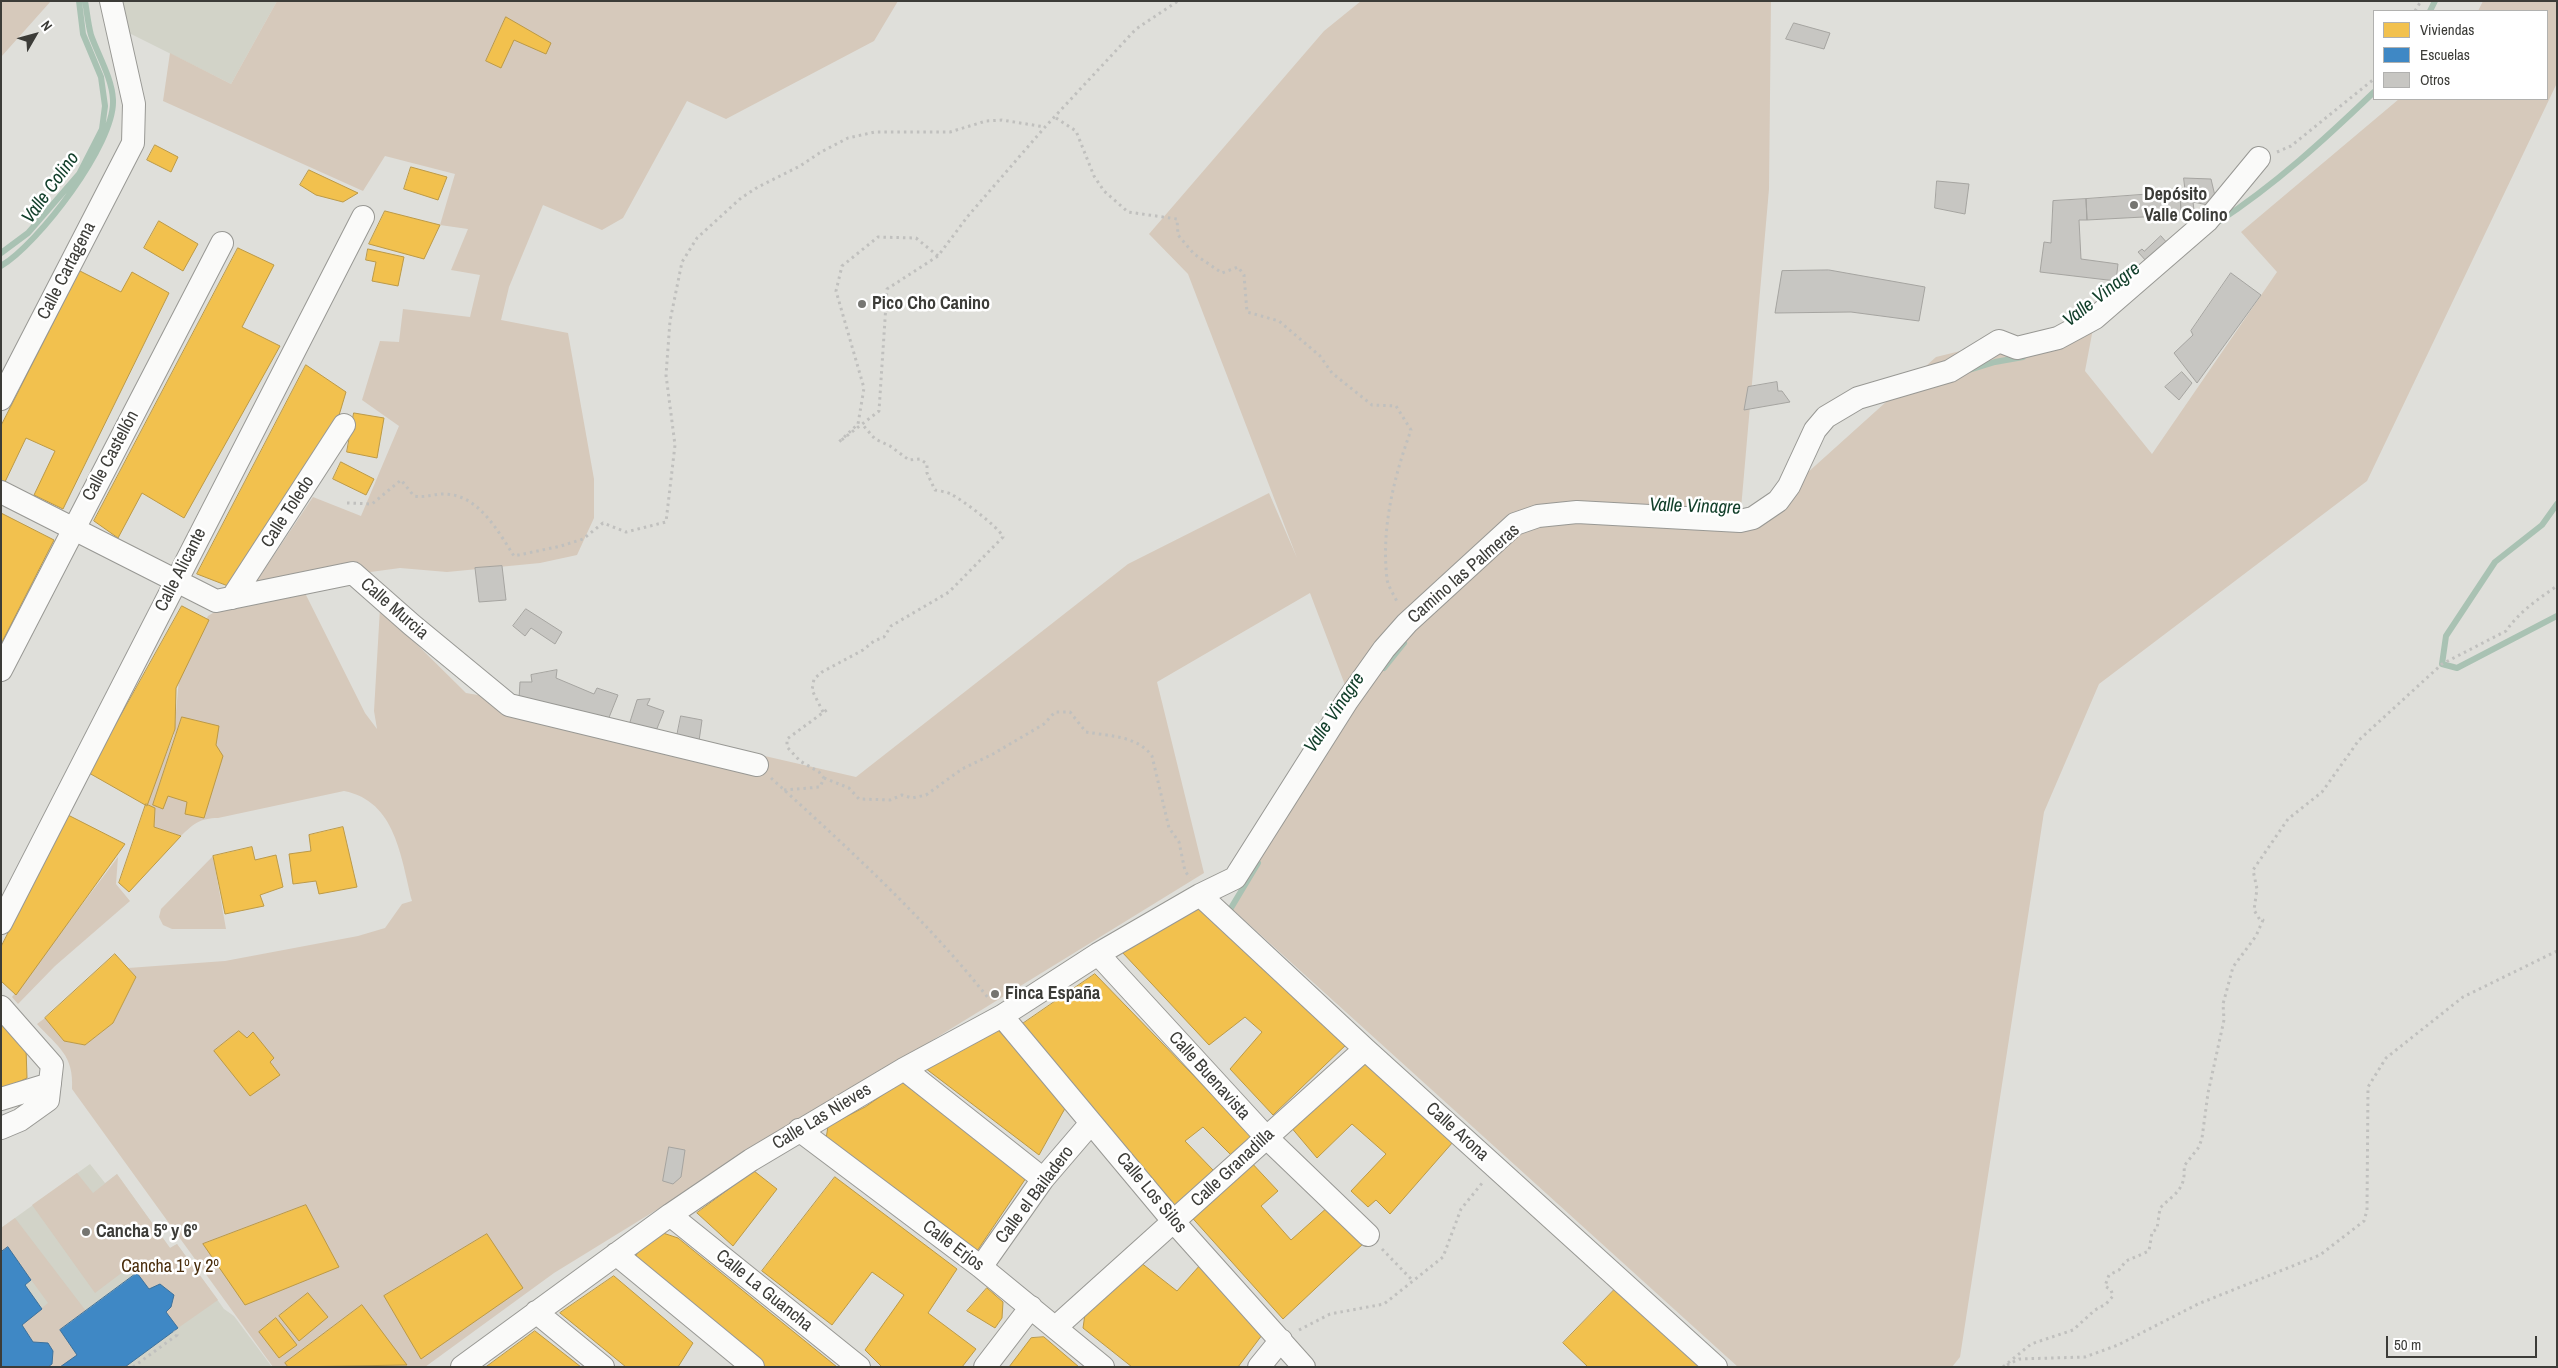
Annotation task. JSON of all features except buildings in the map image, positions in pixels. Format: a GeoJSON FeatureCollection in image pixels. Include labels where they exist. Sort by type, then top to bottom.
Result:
{"type":"FeatureCollection","features":[{"type":"Feature","properties":{"kind":"street","name":"Calle Cartagena"},"geometry":{"type":"LineString","coordinates":[[1,399],[10,361],[133,143],[134,104],[111,1]]}},
{"type":"Feature","properties":{"kind":"street","name":"Camino las Palmeras"},"geometry":{"type":"LineString","coordinates":[[1200,895],[1235,878],[1348,701],[1384,649],[1407,623],[1515,524],[1538,516],[1577,512],[1740,521],[1753,518],[1778,501],[1789,486],[1815,430],[1826,417],[1858,398],[1950,371],[2000,341],[2017,348],[2058,338],[2095,318],[2207,221],[2259,158]]}},
{"type":"Feature","properties":{"kind":"street","name":"Calle Alicante"},"geometry":{"type":"LineString","coordinates":[[1,924],[363,217]]}},
{"type":"Feature","properties":{"kind":"street","name":"Calle Castellón"},"geometry":{"type":"LineString","coordinates":[[1,670],[222,243]]}},
{"type":"Feature","properties":{"kind":"street","name":"Calle Toledo"},"geometry":{"type":"LineString","coordinates":[[232,598],[344,425]]}},
{"type":"Feature","properties":{"kind":"street","name":"Calle Murcia"},"geometry":{"type":"LineString","coordinates":[[1,492],[175,582],[216,601],[353,573],[509,706],[757,766]]}},
{"type":"Feature","properties":{"kind":"street","name":"Calle Las Nieves"},"geometry":{"type":"LineString","coordinates":[[462,1367],[670,1215],[751,1160],[904,1069],[1002,1016],[1098,954],[1200,895]]}},
{"type":"Feature","properties":{"kind":"street","name":"Calle Arona"},"geometry":{"type":"LineString","coordinates":[[1200,895],[1365,1049],[1716,1367]]}},
{"type":"Feature","properties":{"kind":"street","name":"Calle Buenavista"},"geometry":{"type":"LineString","coordinates":[[1098,954],[1266,1137],[1368,1235]]}},
{"type":"Feature","properties":{"kind":"street"},"geometry":{"type":"LineString","coordinates":[[1,1007],[52,1065],[48,1100],[20,1120],[1,1128]]}},
{"type":"Feature","properties":{"kind":"street","name":"Calle Los Silos"},"geometry":{"type":"LineString","coordinates":[[1002,1016],[1174,1222],[1304,1367]]}},
{"type":"Feature","properties":{"kind":"street","name":"Calle Granadilla"},"geometry":{"type":"LineString","coordinates":[[1056,1327],[1365,1049]]}},
{"type":"Feature","properties":{"kind":"street"},"geometry":{"type":"LineString","coordinates":[[904,1069],[1043,1179]]}},
{"type":"Feature","properties":{"kind":"street"},"geometry":{"type":"LineString","coordinates":[[1,1099],[50,1084]]}},
{"type":"Feature","properties":{"kind":"street","name":"Calle el Bailadero"},"geometry":{"type":"LineString","coordinates":[[981,1267],[1043,1179],[1091,1123]]}},
{"type":"Feature","properties":{"kind":"street","name":"Calle Erjos"},"geometry":{"type":"LineString","coordinates":[[799,1130],[981,1267],[1103,1367]]}},
{"type":"Feature","properties":{"kind":"street","name":"Calle La Guancha"},"geometry":{"type":"LineString","coordinates":[[670,1215],[859,1367]]}},
{"type":"Feature","properties":{"kind":"street"},"geometry":{"type":"LineString","coordinates":[[616,1254],[753,1367]]}},
{"type":"Feature","properties":{"kind":"street"},"geometry":{"type":"LineString","coordinates":[[985,1367],[1031,1307]]}},
{"type":"Feature","properties":{"kind":"street"},"geometry":{"type":"LineString","coordinates":[[536,1312],[603,1367]]}},
{"type":"Feature","properties":{"kind":"street"},"geometry":{"type":"LineString","coordinates":[[1259,1367],[1281,1340]]}},
{"type":"Feature","properties":{"kind":"path"},"geometry":{"type":"LineString","coordinates":[[938,256],[916,238],[878,236],[842,266],[836,291],[864,388],[858,424],[839,442],[879,411],[887,289],[938,256],[968,216],[1045,127],[1056,118],[1136,28],[1178,1]]}},
{"type":"Feature","properties":{"kind":"path"},"geometry":{"type":"LineString","coordinates":[[2259,158],[2291,146],[2373,80]]}},
{"type":"Feature","properties":{"kind":"path"},"geometry":{"type":"LineString","coordinates":[[1056,118],[1076,131],[1094,176],[1104,191],[1128,212],[1177,220],[1178,235],[1194,254],[1222,273],[1238,267],[1244,275],[1247,312],[1279,321],[1320,356],[1332,373],[1372,405],[1396,406],[1411,430],[1396,470],[1388,526],[1388,580],[1407,623]]}},
{"type":"Feature","properties":{"kind":"path"},"geometry":{"type":"LineString","coordinates":[[347,504],[372,504],[401,480],[414,496],[426,498],[444,494],[467,498],[486,516],[514,556],[561,546],[583,539],[603,523],[626,532],[666,522],[675,445],[666,375],[670,321],[682,262],[698,238],[740,198],[758,186],[800,166],[820,152],[848,138],[875,132],[950,132],[986,121],[1002,120],[1045,127]]}},
{"type":"Feature","properties":{"kind":"path"},"geometry":{"type":"LineString","coordinates":[[824,712],[812,690],[814,679],[822,672],[884,637],[891,626],[949,592],[1003,537],[1000,530],[951,494],[935,490],[927,473],[927,464],[920,459],[909,460],[890,446],[875,439],[862,424]]}},
{"type":"Feature","properties":{"kind":"path"},"geometry":{"type":"LineString","coordinates":[[2003,1367],[2030,1344],[2073,1330],[2095,1310],[2106,1304],[2112,1296],[2112,1290],[2104,1286],[2109,1275],[2118,1270],[2126,1261],[2149,1251],[2152,1232],[2157,1229],[2160,1208],[2182,1187],[2185,1180],[2184,1166],[2199,1148],[2202,1138],[2208,1093],[2224,1020],[2223,1004],[2233,967],[2256,936],[2263,920],[2260,920],[2254,910],[2257,889],[2253,870],[2271,842],[2288,819],[2322,792],[2359,740],[2442,664],[2506,631],[2512,621],[2530,605],[2557,586]]}},
{"type":"Feature","properties":{"kind":"path"},"geometry":{"type":"LineString","coordinates":[[828,709],[788,738],[788,747],[800,761],[819,772],[824,778],[849,788],[859,799],[890,800],[902,795],[912,798],[926,794],[962,769],[993,754],[1044,724],[1055,712],[1070,712],[1086,732],[1116,735],[1146,747],[1152,756],[1169,828],[1179,842],[1186,871],[1200,895]]}},
{"type":"Feature","properties":{"kind":"path"},"geometry":{"type":"LineString","coordinates":[[757,766],[870,870],[961,963],[1002,1016]]}},
{"type":"Feature","properties":{"kind":"path"},"geometry":{"type":"LineString","coordinates":[[784,790],[820,787],[824,778]]}},
{"type":"Feature","properties":{"kind":"path"},"geometry":{"type":"LineString","coordinates":[[2003,1367],[2018,1359],[2085,1357],[2118,1345],[2198,1304],[2320,1255],[2364,1221],[2367,1210],[2368,1087],[2386,1058],[2463,997],[2557,951]]}},
{"type":"Feature","properties":{"kind":"path"},"geometry":{"type":"LineString","coordinates":[[1281,1340],[1330,1314],[1384,1304],[1413,1281],[1443,1256],[1461,1209],[1495,1166]]}},
{"type":"Feature","properties":{"kind":"path"},"geometry":{"type":"LineString","coordinates":[[1368,1235],[1413,1281]]}},
{"type":"Feature","properties":{"kind":"path"},"geometry":{"type":"LineString","coordinates":[[133,1367],[177,1335],[174,1331]]}},
{"type":"Feature","properties":{"kind":"shaded area"},"geometry":{"type":"Polygon","coordinates":[[[111,1],[277,1],[231,84],[117,27],[111,1]]]}},
{"type":"Feature","properties":{"kind":"shaded area"},"geometry":{"type":"Polygon","coordinates":[[[90,1164],[105,1183],[117,1174],[170,1248],[177,1244],[224,1309],[234,1316],[272,1367],[1,1367],[1,1228],[90,1164]]]}},
{"type":"Feature","properties":{"kind":"green space"},"geometry":{"type":"Polygon","coordinates":[[[1,1],[51,1],[1,57],[1,1]]]}},
{"type":"Feature","properties":{"kind":"green space"},"geometry":{"type":"Polygon","coordinates":[[[277,1],[898,1],[874,41],[726,119],[687,101],[623,218],[602,230],[543,205],[509,287],[501,320],[568,333],[594,479],[594,518],[577,555],[540,563],[447,572],[400,568],[252,588],[313,497],[361,516],[399,426],[362,400],[380,341],[399,342],[403,309],[470,317],[480,275],[451,270],[468,229],[440,225],[455,174],[385,156],[363,191],[163,101],[170,53],[231,84],[277,1]]]}},
{"type":"Feature","properties":{"kind":"green space"},"geometry":{"type":"Polygon","coordinates":[[[1361,1],[1771,1],[1769,189],[1740,520],[1766,510],[1936,357],[2095,318],[2085,371],[2152,454],[2277,272],[2241,232],[2398,100],[2548,100],[2548,10],[2478,10],[2483,1],[2557,1],[2557,83],[2367,481],[2099,684],[2044,812],[1960,1357],[1952,1367],[1738,1367],[1231,908],[1353,706],[1310,593],[1157,682],[1204,873],[554,1273],[425,1367],[273,1367],[72,1089],[70,1068],[63,1052],[37,1024],[45,1018],[64,1041],[85,1045],[113,1023],[136,977],[128,968],[225,961],[358,936],[385,928],[402,904],[412,901],[399,850],[385,819],[375,806],[361,797],[344,791],[206,819],[193,825],[181,836],[154,827],[155,808],[146,804],[174,735],[179,679],[208,616],[221,608],[304,591],[365,713],[377,729],[374,711],[380,608],[466,693],[556,708],[856,777],[1128,564],[1269,493],[1297,558],[1188,274],[1149,234],[1324,31],[1361,1]]]}},
{"type":"Feature","properties":{"kind":"green space"},"geometry":{"type":"Polygon","coordinates":[[[213,856],[226,929],[172,929],[163,925],[159,917],[161,909],[213,856]]]}},
{"type":"Feature","properties":{"kind":"green space"},"geometry":{"type":"Polygon","coordinates":[[[118,857],[116,884],[130,901],[55,966],[18,1004],[12,997],[118,857]]]}},
{"type":"Feature","properties":{"kind":"green space","name":"Cancha 1º y 2º"},"geometry":{"type":"Polygon","coordinates":[[[77,1173],[93,1193],[117,1174],[170,1248],[177,1244],[218,1300],[178,1328],[166,1312],[171,1307],[174,1295],[160,1284],[149,1289],[137,1273],[146,1266],[140,1259],[95,1293],[32,1205],[77,1173]]]}},
{"type":"Feature","properties":{"kind":"green space"},"geometry":{"type":"Polygon","coordinates":[[[15,1218],[86,1311],[60,1330],[77,1355],[60,1367],[48,1367],[52,1363],[53,1351],[48,1343],[33,1342],[22,1325],[48,1303],[8,1248],[1,1252],[1,1228],[15,1218]]]}},
{"type":"Feature","properties":{"kind":"waterway"},"geometry":{"type":"LineString","coordinates":[[1,253],[28,233],[79,174],[102,129],[105,106],[101,77],[83,34],[79,1]]}},
{"type":"Feature","properties":{"kind":"waterway","name":"Valle Colino"},"geometry":{"type":"LineString","coordinates":[[1,266],[17,254],[34,237],[72,191],[102,141],[110,119],[113,100],[112,92],[91,35],[85,1]]}},
{"type":"Feature","properties":{"kind":"waterway","name":"Valle Vinagre"},"geometry":{"type":"LineString","coordinates":[[2430,10],[2435,1]]}},
{"type":"Feature","properties":{"kind":"waterway","name":"Valle Vinagre"},"geometry":{"type":"LineString","coordinates":[[2218,222],[2260,193],[2299,161],[2373,93]]}},
{"type":"Feature","properties":{"kind":"waterway","name":"Valle Vinagre"},"geometry":{"type":"LineString","coordinates":[[1969,370],[1995,362],[2023,357]]}},
{"type":"Feature","properties":{"kind":"waterway"},"geometry":{"type":"LineString","coordinates":[[2557,504],[2542,525],[2495,562],[2446,636],[2442,664],[2457,668],[2557,616]]}},
{"type":"Feature","properties":{"kind":"waterway","name":"Valle Vinagre"},"geometry":{"type":"LineString","coordinates":[[1384,668],[1404,643]]}},
{"type":"Feature","properties":{"kind":"waterway","name":"Valle Vinagre"},"geometry":{"type":"LineString","coordinates":[[1231,908],[1258,863]]}},
{"type":"Feature","properties":{"kind":"place","name":"Depósito Valle Colino"},"geometry":{"type":"Point","coordinates":[2134,205]}},
{"type":"Feature","properties":{"kind":"place","name":"Pico Cho Canino"},"geometry":{"type":"Point","coordinates":[862,304]}},
{"type":"Feature","properties":{"kind":"place","name":"Finca España"},"geometry":{"type":"Point","coordinates":[995,994]}},
{"type":"Feature","properties":{"kind":"place","name":"Cancha 5º y 6º"},"geometry":{"type":"Point","coordinates":[86,1232]}}]}
